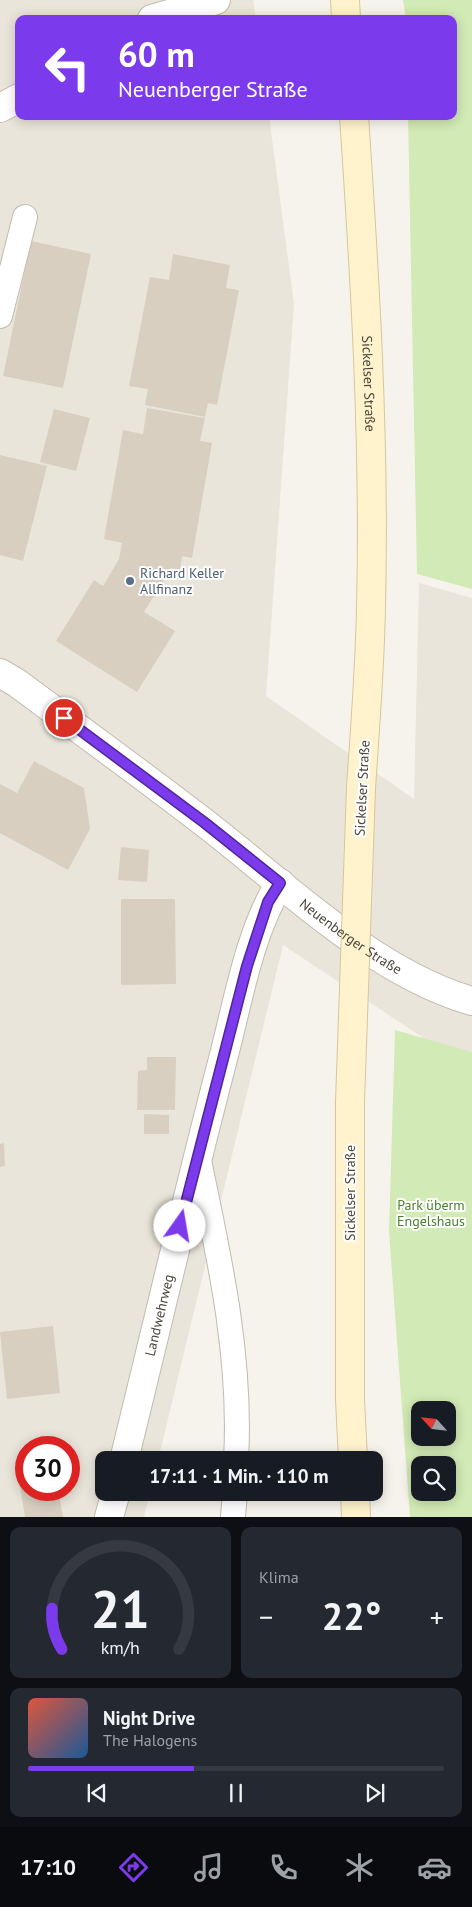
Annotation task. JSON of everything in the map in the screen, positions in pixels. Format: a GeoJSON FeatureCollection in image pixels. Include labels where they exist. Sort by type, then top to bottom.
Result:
{"type":"FeatureCollection","features":[{"type":"Feature","properties":{"kind":"main road"},"geometry":{"type":"LineString","coordinates":[[345,0],[346,15]]}},
{"type":"Feature","properties":{"kind":"main road","name":"Sickelser Straße"},"geometry":{"type":"LineString","coordinates":[[353,1451],[350,1399],[350,1102],[361,788],[371,607],[370,445],[362,248],[354,120]]}},
{"type":"Feature","properties":{"kind":"main road"},"geometry":{"type":"LineString","coordinates":[[355,1501],[356,1517]]}},
{"type":"Feature","properties":{"kind":"street"},"geometry":{"type":"LineString","coordinates":[[165,15],[209,1]]}},
{"type":"Feature","properties":{"kind":"street"},"geometry":{"type":"LineString","coordinates":[[0,108],[15,100]]}},
{"type":"Feature","properties":{"kind":"street","name":"Neuenberger Straße"},"geometry":{"type":"LineString","coordinates":[[0,673],[17,683],[197,817],[371,953],[448,994],[472,1001]]}},
{"type":"Feature","properties":{"kind":"street","name":"Landwehrweg"},"geometry":{"type":"LineString","coordinates":[[126,1451],[198,1152],[247,966],[268,902],[280,883]]}},
{"type":"Feature","properties":{"kind":"street"},"geometry":{"type":"LineString","coordinates":[[110,1517],[114,1501]]}},
{"type":"Feature","properties":{"kind":"lane"},"geometry":{"type":"LineString","coordinates":[[0,316],[25,217]]}},
{"type":"Feature","properties":{"kind":"lane"},"geometry":{"type":"LineString","coordinates":[[198,1152],[220,1262],[234,1351],[236,1451]]}},
{"type":"Feature","properties":{"kind":"lane"},"geometry":{"type":"LineString","coordinates":[[233,1517],[234,1501]]}},
{"type":"Feature","properties":{"kind":"shaded area"},"geometry":{"type":"Polygon","coordinates":[[[0,0],[253,0],[255,15],[15,15],[15,120],[270,120],[294,304],[266,696],[414,799],[419,583],[472,598],[472,1052],[428,1041],[283,945],[160,1451],[95,1451],[95,1501],[148,1501],[144,1517],[0,1517],[0,0]]]}},
{"type":"Feature","properties":{"kind":"green space"},"geometry":{"type":"Polygon","coordinates":[[[403,0],[472,0],[472,589],[417,574],[408,120],[457,120],[457,15],[405,15],[403,0]]]}},
{"type":"Feature","properties":{"kind":"green space","name":"Park überm Engelshaus"},"geometry":{"type":"Polygon","coordinates":[[[395,1030],[472,1052],[472,1517],[410,1517],[389,1232],[395,1030]]]}},
{"type":"Feature","properties":{"kind":"building"},"geometry":{"type":"Polygon","coordinates":[[[31,241],[91,254],[63,388],[3,376],[31,241]]]}},
{"type":"Feature","properties":{"kind":"building"},"geometry":{"type":"Polygon","coordinates":[[[173,254],[230,265],[226,288],[239,290],[217,405],[208,403],[205,417],[145,405],[148,389],[129,386],[150,277],[169,280],[173,254]]]}},
{"type":"Feature","properties":{"kind":"building"},"geometry":{"type":"Polygon","coordinates":[[[147,408],[205,418],[200,441],[212,443],[192,558],[182,556],[180,570],[171,568],[144,612],[175,631],[137,692],[56,641],[94,580],[103,586],[119,559],[122,543],[104,539],[123,430],[143,434],[147,408]]]}},
{"type":"Feature","properties":{"kind":"building"},"geometry":{"type":"Polygon","coordinates":[[[54,409],[90,418],[76,471],[40,462],[54,409]]]}},
{"type":"Feature","properties":{"kind":"building"},"geometry":{"type":"Polygon","coordinates":[[[0,455],[47,466],[23,561],[0,555],[0,455]]]}},
{"type":"Feature","properties":{"kind":"building"},"geometry":{"type":"Polygon","coordinates":[[[34,761],[84,788],[90,829],[68,870],[0,833],[0,784],[17,793],[34,761]]]}},
{"type":"Feature","properties":{"kind":"building"},"geometry":{"type":"Polygon","coordinates":[[[121,847],[149,850],[147,882],[118,880],[121,847]]]}},
{"type":"Feature","properties":{"kind":"building"},"geometry":{"type":"Polygon","coordinates":[[[121,899],[175,899],[176,984],[121,985],[121,899]]]}},
{"type":"Feature","properties":{"kind":"building"},"geometry":{"type":"Polygon","coordinates":[[[147,1057],[176,1057],[175,1110],[137,1110],[138,1071],[147,1070],[147,1057]]]}},
{"type":"Feature","properties":{"kind":"building"},"geometry":{"type":"Polygon","coordinates":[[[144,1114],[169,1115],[169,1134],[144,1134],[144,1114]]]}},
{"type":"Feature","properties":{"kind":"building"},"geometry":{"type":"Polygon","coordinates":[[[4,1143],[5,1166],[0,1167],[0,1144],[4,1143]]]}},
{"type":"Feature","properties":{"kind":"building"},"geometry":{"type":"Polygon","coordinates":[[[53,1326],[60,1393],[7,1399],[0,1332],[53,1326]]]}},
{"type":"Feature","properties":{"kind":"building"},"geometry":{"type":"Polygon","coordinates":[[[22,1501],[60,1501],[63,1517],[25,1517],[22,1501]]]}},
{"type":"Feature","properties":{"kind":"place","name":"Richard Keller Allfinanz"},"geometry":{"type":"Point","coordinates":[130,581]}},
{"type":"Feature","properties":{"kind":"route"},"geometry":{"type":"LineString","coordinates":[[64,718],[205,823],[280,883],[268,902],[247,966],[180,1226]]}}]}
